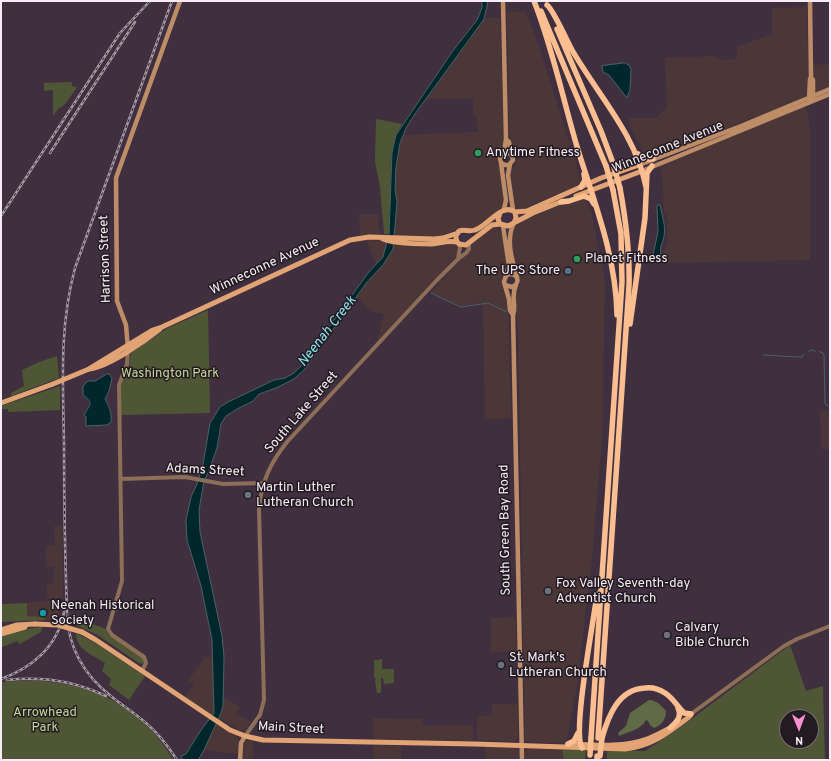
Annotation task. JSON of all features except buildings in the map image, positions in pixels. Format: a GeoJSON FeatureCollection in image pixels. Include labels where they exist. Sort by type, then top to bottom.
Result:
{"type":"FeatureCollection","features":[{"type":"Feature","properties":{"kind":"highway"},"geometry":{"type":"LineString","coordinates":[[534,1],[547,39],[578,151],[592,190],[612,264],[616,295],[616,318],[619,321]]}},
{"type":"Feature","properties":{"kind":"highway"},"geometry":{"type":"LineString","coordinates":[[537,1],[606,166],[613,190],[621,234],[622,282],[590,758]]}},
{"type":"Feature","properties":{"kind":"highway"},"geometry":{"type":"LineString","coordinates":[[546,3],[550,7],[574,54],[621,124],[635,150],[642,159],[653,159]]}},
{"type":"Feature","properties":{"kind":"highway"},"geometry":{"type":"LineString","coordinates":[[546,3],[601,131],[613,163],[625,214],[629,256],[626,333],[598,758]]}},
{"type":"Feature","properties":{"kind":"highway"},"geometry":{"type":"LineString","coordinates":[[635,150],[646,187]]}},
{"type":"Feature","properties":{"kind":"highway"},"geometry":{"type":"LineString","coordinates":[[578,151],[578,157],[584,177],[581,187]]}},
{"type":"Feature","properties":{"kind":"highway"},"geometry":{"type":"LineString","coordinates":[[626,333],[629,328],[644,225],[647,173],[652,166]]}},
{"type":"Feature","properties":{"kind":"highway"},"geometry":{"type":"LineString","coordinates":[[561,202],[587,196],[593,202],[597,211]]}},
{"type":"Feature","properties":{"kind":"highway"},"geometry":{"type":"LineString","coordinates":[[581,747],[581,705],[598,591],[601,585]]}},
{"type":"Feature","properties":{"kind":"highway"},"geometry":{"type":"LineString","coordinates":[[600,738],[613,709],[622,698],[638,689],[651,688],[661,690],[671,697],[684,713],[691,714]]}},
{"type":"Feature","properties":{"kind":"highway"},"geometry":{"type":"LineString","coordinates":[[670,728],[678,720],[680,714],[671,697]]}},
{"type":"Feature","properties":{"kind":"highway"},"geometry":{"type":"LineString","coordinates":[[568,744],[574,741],[577,736],[579,709],[581,705]]}},
{"type":"Feature","properties":{"kind":"main road","name":"Harrison Street"},"geometry":{"type":"LineString","coordinates":[[128,348],[126,325],[117,301],[116,178],[180,1]]}},
{"type":"Feature","properties":{"kind":"main road"},"geometry":{"type":"LineString","coordinates":[[503,1],[506,138],[504,153],[500,158],[506,202],[498,219],[501,225],[509,266],[504,280],[506,285],[512,287],[518,282],[513,266],[509,236],[516,218],[508,175],[510,164],[513,160],[506,138]]}},
{"type":"Feature","properties":{"kind":"main road"},"geometry":{"type":"LineString","coordinates":[[810,1],[811,77],[813,80],[811,99]]}},
{"type":"Feature","properties":{"kind":"main road","name":"Winneconne Avenue"},"geometry":{"type":"LineString","coordinates":[[514,224],[533,213],[642,171],[811,99],[830,89]]}},
{"type":"Feature","properties":{"kind":"main road","name":"Winneconne Avenue"},"geometry":{"type":"LineString","coordinates":[[514,211],[527,211],[581,187],[653,159],[811,99],[830,94]]}},
{"type":"Feature","properties":{"kind":"main road"},"geometry":{"type":"LineString","coordinates":[[504,153],[512,155]]}},
{"type":"Feature","properties":{"kind":"main road"},"geometry":{"type":"LineString","coordinates":[[501,163],[505,165],[510,164]]}},
{"type":"Feature","properties":{"kind":"main road"},"geometry":{"type":"LineString","coordinates":[[514,211],[502,211],[479,228],[473,231],[462,230],[458,232],[456,237],[459,245],[464,245],[469,243],[492,225],[508,226],[514,224]]}},
{"type":"Feature","properties":{"kind":"main road"},"geometry":{"type":"LineString","coordinates":[[467,231],[471,237],[469,243]]}},
{"type":"Feature","properties":{"kind":"main road","name":"Winneconne Avenue"},"geometry":{"type":"LineString","coordinates":[[394,240],[443,238],[458,232]]}},
{"type":"Feature","properties":{"kind":"main road","name":"Winneconne Avenue"},"geometry":{"type":"LineString","coordinates":[[1,403],[89,369],[94,369],[162,327],[348,241],[364,237],[427,244],[450,240],[459,245]]}},
{"type":"Feature","properties":{"kind":"main road"},"geometry":{"type":"LineString","coordinates":[[507,275],[511,274],[517,277]]}},
{"type":"Feature","properties":{"kind":"main road","name":"South Green Bay Road"},"geometry":{"type":"LineString","coordinates":[[506,285],[510,310],[513,315]]}},
{"type":"Feature","properties":{"kind":"main road","name":"South Green Bay Road"},"geometry":{"type":"LineString","coordinates":[[516,285],[513,293],[515,310],[513,315],[522,760]]}},
{"type":"Feature","properties":{"kind":"main road"},"geometry":{"type":"LineString","coordinates":[[1,625],[17,625]]}},
{"type":"Feature","properties":{"kind":"main road","name":"Main Street"},"geometry":{"type":"LineString","coordinates":[[1,630],[17,625],[58,625],[82,632],[230,730],[244,736],[269,741],[521,745],[568,744],[581,747],[621,749],[639,747],[665,736],[691,714]]}},
{"type":"Feature","properties":{"kind":"main road","name":"Main Street"},"geometry":{"type":"LineString","coordinates":[[1,634],[32,625]]}},
{"type":"Feature","properties":{"kind":"main road","name":"Main Street"},"geometry":{"type":"LineString","coordinates":[[534,745],[540,747],[581,747],[626,744],[646,739],[670,728],[691,714]]}},
{"type":"Feature","properties":{"kind":"main road"},"geometry":{"type":"LineString","coordinates":[[240,760],[241,743],[244,736]]}},
{"type":"Feature","properties":{"kind":"street"},"geometry":{"type":"LineString","coordinates":[[463,256],[468,250],[469,243]]}},
{"type":"Feature","properties":{"kind":"street"},"geometry":{"type":"LineString","coordinates":[[459,245],[463,256]]}},
{"type":"Feature","properties":{"kind":"street"},"geometry":{"type":"LineString","coordinates":[[458,259],[459,245]]}},
{"type":"Feature","properties":{"kind":"street","name":"South Lake Street"},"geometry":{"type":"LineString","coordinates":[[244,736],[260,714],[264,700],[259,514],[264,483],[272,461],[287,442],[458,259],[463,256]]}},
{"type":"Feature","properties":{"kind":"street","name":"Harrison Street"},"geometry":{"type":"LineString","coordinates":[[128,348],[127,364],[120,379],[119,386],[122,581],[108,629],[112,635],[144,657],[146,663],[142,671]]}},
{"type":"Feature","properties":{"kind":"street","name":"Adams Street"},"geometry":{"type":"LineString","coordinates":[[120,479],[185,477],[223,484],[264,483]]}},
{"type":"Feature","properties":{"kind":"street"},"geometry":{"type":"LineString","coordinates":[[691,714],[784,646],[797,639],[830,626]]}},
{"type":"Feature","properties":{"kind":"shaded area"},"geometry":{"type":"Polygon","coordinates":[[[807,7],[808,65],[830,64],[830,88],[763,115],[751,118],[686,146],[650,157],[641,149],[629,124],[629,118],[656,118],[667,108],[665,58],[714,56],[722,60],[737,59],[737,47],[772,34],[772,8],[807,7]]]}},
{"type":"Feature","properties":{"kind":"shaded area"},"geometry":{"type":"Polygon","coordinates":[[[525,11],[538,43],[581,180],[574,188],[520,210],[516,209],[513,203],[509,176],[511,170],[516,164],[516,160],[509,131],[507,12],[525,11]]]}},
{"type":"Feature","properties":{"kind":"shaded area"},"geometry":{"type":"Polygon","coordinates":[[[485,18],[500,18],[504,144],[502,152],[503,206],[494,215],[477,227],[470,229],[465,227],[460,228],[439,237],[396,236],[394,235],[397,202],[395,189],[396,167],[400,143],[403,135],[478,132],[477,118],[473,116],[473,98],[426,99],[485,18]]]}},
{"type":"Feature","properties":{"kind":"shaded area"},"geometry":{"type":"Polygon","coordinates":[[[803,106],[807,109],[810,129],[810,260],[663,263],[663,250],[668,244],[667,213],[664,213],[662,171],[659,166],[803,106]]]}},
{"type":"Feature","properties":{"kind":"shaded area"},"geometry":{"type":"Polygon","coordinates":[[[584,197],[591,212],[605,282],[602,438],[592,558],[577,686],[566,743],[529,742],[525,740],[518,326],[514,295],[520,284],[520,280],[515,267],[511,237],[512,231],[517,225],[527,219],[584,197]]]}},
{"type":"Feature","properties":{"kind":"shaded area"},"geometry":{"type":"Polygon","coordinates":[[[359,214],[379,214],[379,235],[360,235],[359,214]]]}},
{"type":"Feature","properties":{"kind":"shaded area"},"geometry":{"type":"Polygon","coordinates":[[[495,228],[499,229],[502,234],[507,266],[501,280],[507,297],[508,308],[511,418],[485,419],[483,302],[462,306],[431,292],[470,250],[473,243],[489,230],[495,228]]]}},
{"type":"Feature","properties":{"kind":"shaded area"},"geometry":{"type":"Polygon","coordinates":[[[366,240],[387,242],[383,256],[376,265],[366,240]]]}},
{"type":"Feature","properties":{"kind":"shaded area"},"geometry":{"type":"Polygon","coordinates":[[[453,243],[458,248],[458,254],[377,342],[384,314],[370,311],[357,297],[393,249],[393,244],[453,243]]]}},
{"type":"Feature","properties":{"kind":"shaded area"},"geometry":{"type":"Polygon","coordinates":[[[820,411],[830,411],[830,449],[821,449],[820,411]]]}},
{"type":"Feature","properties":{"kind":"shaded area"},"geometry":{"type":"Polygon","coordinates":[[[54,526],[62,526],[63,598],[47,598],[47,584],[54,583],[54,567],[46,567],[46,546],[55,545],[54,526]]]}},
{"type":"Feature","properties":{"kind":"shaded area","name":"Neenah Historical Society"},"geometry":{"type":"Polygon","coordinates":[[[60,601],[59,620],[45,620],[45,617],[27,616],[27,603],[60,601]]]}},
{"type":"Feature","properties":{"kind":"shaded area"},"geometry":{"type":"Polygon","coordinates":[[[513,617],[516,622],[517,651],[491,652],[491,618],[513,617]]]}},
{"type":"Feature","properties":{"kind":"shaded area"},"geometry":{"type":"Polygon","coordinates":[[[205,657],[213,657],[214,713],[211,717],[184,699],[194,684],[188,681],[205,657]]]}},
{"type":"Feature","properties":{"kind":"shaded area"},"geometry":{"type":"Polygon","coordinates":[[[223,697],[240,707],[236,713],[251,722],[244,730],[239,730],[218,717],[223,706],[223,697]]]}},
{"type":"Feature","properties":{"kind":"shaded area"},"geometry":{"type":"Polygon","coordinates":[[[649,700],[658,703],[666,711],[665,717],[661,723],[654,728],[646,720],[638,728],[619,736],[618,733],[626,726],[630,713],[649,700]]]}},
{"type":"Feature","properties":{"kind":"shaded area"},"geometry":{"type":"Polygon","coordinates":[[[492,704],[518,704],[518,737],[516,740],[477,740],[477,716],[492,715],[492,704]]]}},
{"type":"Feature","properties":{"kind":"shaded area"},"geometry":{"type":"Polygon","coordinates":[[[373,718],[422,719],[423,726],[473,725],[473,739],[471,741],[374,739],[373,718]]]}},
{"type":"Feature","properties":{"kind":"shaded area"},"geometry":{"type":"Polygon","coordinates":[[[215,724],[237,737],[239,740],[237,754],[204,750],[215,724]]]}},
{"type":"Feature","properties":{"kind":"shaded area"},"geometry":{"type":"Polygon","coordinates":[[[244,742],[253,742],[253,760],[242,760],[244,742]]]}},
{"type":"Feature","properties":{"kind":"shaded area"},"geometry":{"type":"Polygon","coordinates":[[[375,745],[401,746],[401,760],[373,760],[373,747],[375,745]]]}},
{"type":"Feature","properties":{"kind":"shaded area"},"geometry":{"type":"Polygon","coordinates":[[[486,747],[515,748],[519,752],[519,760],[485,760],[486,747]]]}},
{"type":"Feature","properties":{"kind":"shaded area"},"geometry":{"type":"Polygon","coordinates":[[[529,748],[562,749],[564,760],[525,760],[525,751],[529,748]]]}},
{"type":"Feature","properties":{"kind":"green space"},"geometry":{"type":"Polygon","coordinates":[[[72,82],[72,86],[77,87],[76,89],[65,104],[58,109],[53,116],[53,90],[44,91],[44,83],[72,82]]]}},
{"type":"Feature","properties":{"kind":"green space"},"geometry":{"type":"Polygon","coordinates":[[[376,119],[402,124],[397,133],[392,154],[389,234],[384,234],[380,187],[375,162],[376,119]]]}},
{"type":"Feature","properties":{"kind":"green space","name":"Washington Park"},"geometry":{"type":"Polygon","coordinates":[[[208,310],[210,413],[121,415],[121,386],[129,366],[131,353],[166,329],[208,310]]]}},
{"type":"Feature","properties":{"kind":"green space"},"geometry":{"type":"Polygon","coordinates":[[[57,356],[59,378],[11,396],[11,393],[24,386],[22,370],[57,356]]]}},
{"type":"Feature","properties":{"kind":"green space"},"geometry":{"type":"Polygon","coordinates":[[[60,386],[60,410],[8,412],[8,409],[1,409],[1,406],[60,386]]]}},
{"type":"Feature","properties":{"kind":"green space"},"geometry":{"type":"Polygon","coordinates":[[[27,603],[27,616],[45,617],[45,620],[1,622],[1,604],[27,603]]]}},
{"type":"Feature","properties":{"kind":"green space"},"geometry":{"type":"Polygon","coordinates":[[[79,619],[106,629],[109,635],[143,658],[143,664],[139,663],[96,634],[77,626],[79,619]]]}},
{"type":"Feature","properties":{"kind":"green space"},"geometry":{"type":"Polygon","coordinates":[[[42,627],[41,632],[20,644],[17,641],[2,647],[1,646],[1,637],[21,630],[42,627]]]}},
{"type":"Feature","properties":{"kind":"green space"},"geometry":{"type":"Polygon","coordinates":[[[76,633],[97,644],[145,676],[129,700],[109,685],[111,679],[102,671],[105,663],[82,648],[77,639],[76,633]]]}},
{"type":"Feature","properties":{"kind":"green space"},"geometry":{"type":"Polygon","coordinates":[[[790,645],[806,691],[823,686],[825,760],[607,760],[607,750],[645,751],[678,729],[790,645]]]}},
{"type":"Feature","properties":{"kind":"green space"},"geometry":{"type":"Polygon","coordinates":[[[383,659],[382,669],[394,669],[394,683],[384,684],[383,678],[381,678],[381,693],[377,693],[375,682],[376,678],[374,678],[374,660],[383,659]]]}},
{"type":"Feature","properties":{"kind":"green space","name":"Arrowhead Park"},"geometry":{"type":"Polygon","coordinates":[[[34,680],[74,686],[90,690],[109,698],[131,712],[151,729],[167,749],[173,760],[1,760],[1,682],[34,680]]]}},
{"type":"Feature","properties":{"kind":"green space"},"geometry":{"type":"Polygon","coordinates":[[[562,749],[586,750],[585,760],[564,760],[562,749]]]}},
{"type":"Feature","properties":{"kind":"water","name":"Neenah Creek"},"geometry":{"type":"Polygon","coordinates":[[[482,1],[488,1],[484,19],[415,114],[406,128],[400,143],[396,167],[395,189],[397,202],[393,249],[383,265],[367,282],[304,370],[294,379],[259,394],[253,401],[226,416],[221,424],[217,448],[204,481],[199,510],[200,532],[222,636],[224,657],[223,706],[204,750],[198,760],[183,760],[181,756],[186,754],[214,713],[212,640],[201,586],[187,540],[186,520],[191,497],[203,464],[210,423],[220,407],[228,402],[274,380],[285,378],[294,373],[301,366],[368,273],[383,257],[389,234],[392,153],[396,135],[452,52],[477,20],[482,8],[482,1]]]}},
{"type":"Feature","properties":{"kind":"water"},"geometry":{"type":"Polygon","coordinates":[[[625,63],[629,65],[631,69],[630,91],[627,98],[609,75],[603,72],[602,66],[625,63]]]}},
{"type":"Feature","properties":{"kind":"water"},"geometry":{"type":"Polygon","coordinates":[[[660,205],[665,230],[660,259],[654,259],[653,255],[658,232],[657,206],[660,205]]]}},
{"type":"Feature","properties":{"kind":"water"},"geometry":{"type":"Polygon","coordinates":[[[109,374],[112,378],[109,391],[105,399],[111,412],[111,422],[107,425],[86,426],[86,417],[84,415],[90,403],[83,395],[83,386],[88,381],[95,381],[109,374]]]}},
{"type":"Feature","properties":{"kind":"waterway"},"geometry":{"type":"LineString","coordinates":[[431,293],[461,307],[488,303],[507,312]]}},
{"type":"Feature","properties":{"kind":"waterway"},"geometry":{"type":"LineString","coordinates":[[808,352],[811,350],[815,351]]}},
{"type":"Feature","properties":{"kind":"waterway"},"geometry":{"type":"LineString","coordinates":[[819,351],[824,354],[825,404],[830,407]]}},
{"type":"Feature","properties":{"kind":"waterway"},"geometry":{"type":"LineString","coordinates":[[763,355],[802,357],[804,354]]}},
{"type":"Feature","properties":{"kind":"railway"},"geometry":{"type":"LineString","coordinates":[[1,216],[120,33],[150,1]]}},
{"type":"Feature","properties":{"kind":"railway"},"geometry":{"type":"LineString","coordinates":[[172,1],[75,268],[66,312],[63,377],[66,592],[68,626],[71,638],[80,660],[94,680],[102,689],[150,727],[163,740],[177,760]]}},
{"type":"Feature","properties":{"kind":"railway"},"geometry":{"type":"LineString","coordinates":[[50,153],[135,22]]}},
{"type":"Feature","properties":{"kind":"railway"},"geometry":{"type":"LineString","coordinates":[[1,679],[23,669],[42,654],[56,635],[64,612]]}},
{"type":"Feature","properties":{"kind":"railway"},"geometry":{"type":"LineString","coordinates":[[7,680],[45,679],[58,681],[70,683],[106,696]]}},
{"type":"Feature","properties":{"kind":"place","name":"Anytime Fitness"},"geometry":{"type":"Point","coordinates":[478,153]}},
{"type":"Feature","properties":{"kind":"place","name":"Planet Fitness"},"geometry":{"type":"Point","coordinates":[577,259]}},
{"type":"Feature","properties":{"kind":"place","name":"The UPS Store"},"geometry":{"type":"Point","coordinates":[568,271]}},
{"type":"Feature","properties":{"kind":"place","name":"Martin Luther Lutheran Church"},"geometry":{"type":"Point","coordinates":[248,495]}},
{"type":"Feature","properties":{"kind":"place","name":"Fox Valley Seventh-day Adventist Church"},"geometry":{"type":"Point","coordinates":[548,591]}},
{"type":"Feature","properties":{"kind":"place","name":"Neenah Historical Society"},"geometry":{"type":"Point","coordinates":[43,613]}},
{"type":"Feature","properties":{"kind":"place","name":"Calvary Bible Church"},"geometry":{"type":"Point","coordinates":[667,635]}},
{"type":"Feature","properties":{"kind":"place","name":"St. Mark's Lutheran Church"},"geometry":{"type":"Point","coordinates":[501,665]}}]}
